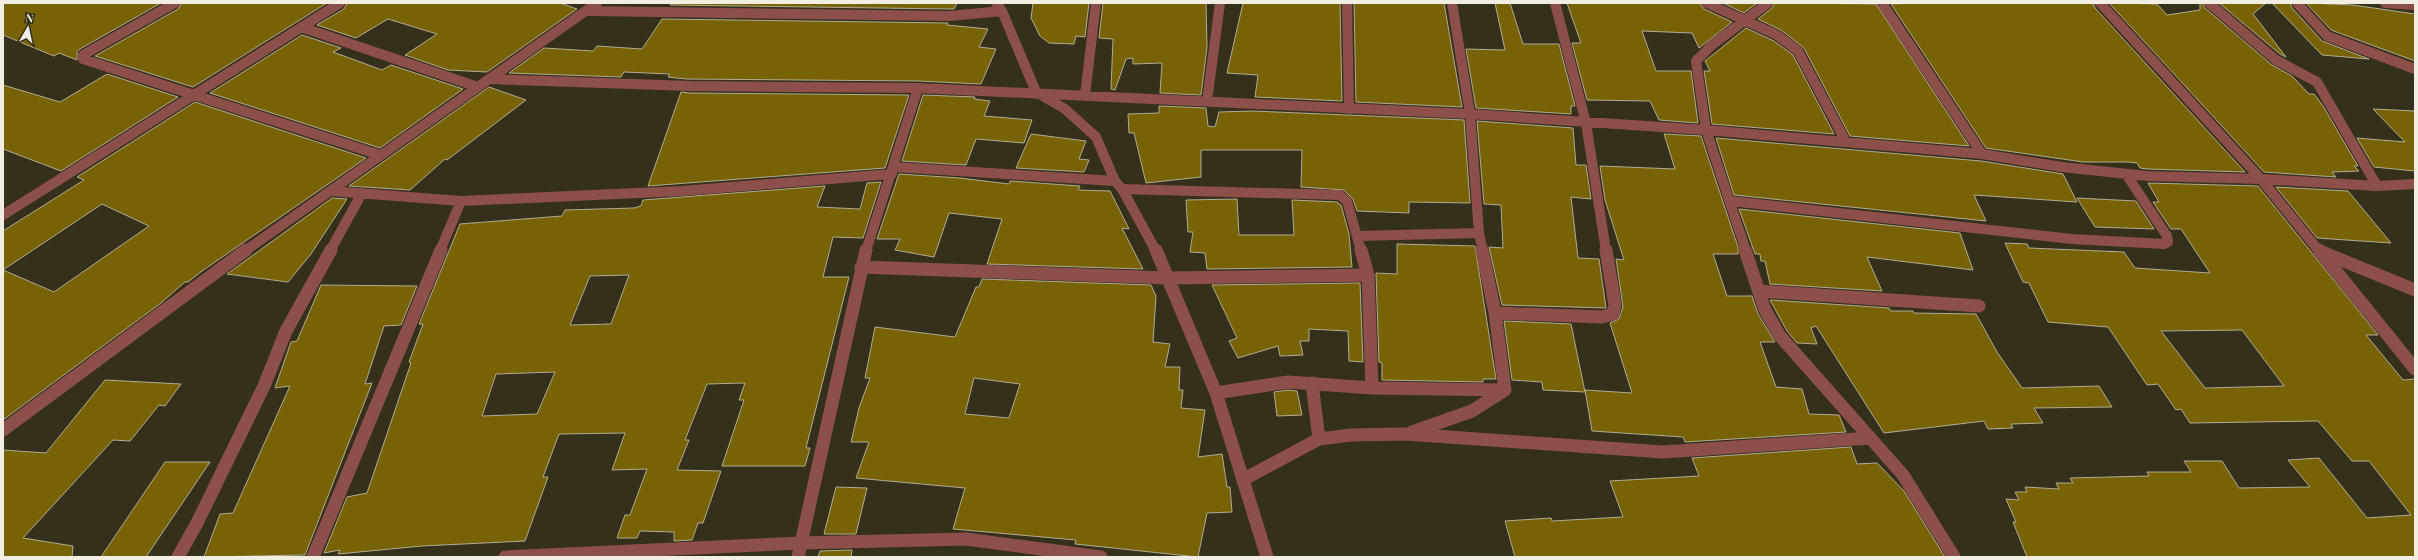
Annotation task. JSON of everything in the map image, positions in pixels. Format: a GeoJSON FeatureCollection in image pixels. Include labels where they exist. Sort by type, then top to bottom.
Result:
{"type":"FeatureCollection","features":[{"type":"Feature","properties":{"kind":"street"},"geometry":{"type":"LineString","coordinates":[[175,3],[83,55],[83,59],[380,155]]}},
{"type":"Feature","properties":{"kind":"street"},"geometry":{"type":"LineString","coordinates":[[3,214],[191,94],[340,3]]}},
{"type":"Feature","properties":{"kind":"street"},"geometry":{"type":"LineString","coordinates":[[3,430],[198,284],[380,155],[588,11],[597,3]]}},
{"type":"Feature","properties":{"kind":"street"},"geometry":{"type":"LineString","coordinates":[[1085,95],[1096,3]]}},
{"type":"Feature","properties":{"kind":"street"},"geometry":{"type":"LineString","coordinates":[[1207,101],[1220,3]]}},
{"type":"Feature","properties":{"kind":"street"},"geometry":{"type":"LineString","coordinates":[[1347,3],[1349,109]]}},
{"type":"Feature","properties":{"kind":"street"},"geometry":{"type":"LineString","coordinates":[[1452,3],[1470,114],[1479,233],[1495,313],[1504,390]]}},
{"type":"Feature","properties":{"kind":"street"},"geometry":{"type":"LineString","coordinates":[[1495,313],[1602,317],[1613,314],[1615,305],[1586,123],[1555,3]]}},
{"type":"Feature","properties":{"kind":"street"},"geometry":{"type":"LineString","coordinates":[[1707,3],[1777,35],[1798,51],[1846,142]]}},
{"type":"Feature","properties":{"kind":"street"},"geometry":{"type":"LineString","coordinates":[[1768,3],[1712,45],[1696,61],[1706,130],[1765,310],[1780,336],[1903,475],[1954,557]]}},
{"type":"Feature","properties":{"kind":"street"},"geometry":{"type":"LineString","coordinates":[[1882,3],[1982,154]]}},
{"type":"Feature","properties":{"kind":"street"},"geometry":{"type":"LineString","coordinates":[[2100,3],[2261,179],[2415,369]]}},
{"type":"Feature","properties":{"kind":"street"},"geometry":{"type":"LineString","coordinates":[[2209,3],[2276,60],[2317,82],[2377,186]]}},
{"type":"Feature","properties":{"kind":"street"},"geometry":{"type":"LineString","coordinates":[[2297,3],[2327,36],[2415,69]]}},
{"type":"Feature","properties":{"kind":"street"},"geometry":{"type":"LineString","coordinates":[[2385,3],[2415,5]]}},
{"type":"Feature","properties":{"kind":"street"},"geometry":{"type":"LineString","coordinates":[[588,11],[950,16],[999,7],[1036,92],[1065,109],[1096,137],[1118,185],[1160,258],[1216,393],[1267,557]]}},
{"type":"Feature","properties":{"kind":"street"},"geometry":{"type":"LineString","coordinates":[[301,27],[478,87]]}},
{"type":"Feature","properties":{"kind":"street"},"geometry":{"type":"LineString","coordinates":[[490,79],[690,86],[918,88],[1036,92],[1470,114],[1706,130],[1982,154],[2062,167],[2126,174],[2261,179],[2377,186],[2415,184]]}},
{"type":"Feature","properties":{"kind":"street"},"geometry":{"type":"LineString","coordinates":[[799,550],[862,267],[918,88]]}},
{"type":"Feature","properties":{"kind":"street"},"geometry":{"type":"LineString","coordinates":[[330,190],[460,201],[682,191],[893,170],[1118,185],[1340,195],[1347,201],[1368,275],[1372,388]]}},
{"type":"Feature","properties":{"kind":"street"},"geometry":{"type":"LineString","coordinates":[[1730,201],[2072,239],[2164,244],[2168,242],[2167,236],[2126,174]]}},
{"type":"Feature","properties":{"kind":"street"},"geometry":{"type":"LineString","coordinates":[[178,557],[197,523],[264,386],[286,331],[362,193]]}},
{"type":"Feature","properties":{"kind":"street"},"geometry":{"type":"LineString","coordinates":[[313,557],[460,201]]}},
{"type":"Feature","properties":{"kind":"street"},"geometry":{"type":"LineString","coordinates":[[1357,236],[1479,233]]}},
{"type":"Feature","properties":{"kind":"street"},"geometry":{"type":"LineString","coordinates":[[2320,251],[2415,290]]}},
{"type":"Feature","properties":{"kind":"street"},"geometry":{"type":"LineString","coordinates":[[862,267],[1168,278],[1368,275]]}},
{"type":"Feature","properties":{"kind":"street"},"geometry":{"type":"LineString","coordinates":[[1759,291],[1979,306]]}},
{"type":"Feature","properties":{"kind":"street"},"geometry":{"type":"LineString","coordinates":[[1216,393],[1288,382],[1372,388],[1504,390]]}},
{"type":"Feature","properties":{"kind":"street"},"geometry":{"type":"LineString","coordinates":[[1312,383],[1319,439]]}},
{"type":"Feature","properties":{"kind":"street"},"geometry":{"type":"LineString","coordinates":[[1406,434],[1472,411],[1504,390]]}},
{"type":"Feature","properties":{"kind":"street"},"geometry":{"type":"LineString","coordinates":[[1244,480],[1319,439],[1350,435],[1406,434],[1663,452],[1870,438]]}},
{"type":"Feature","properties":{"kind":"street"},"geometry":{"type":"LineString","coordinates":[[505,557],[799,550],[966,539],[1102,557]]}},
{"type":"Feature","properties":{"kind":"building"},"geometry":{"type":"Polygon","coordinates":[[[3,3],[161,3],[80,49],[77,52],[77,60],[59,53],[54,56],[3,35],[3,3]]]}},
{"type":"Feature","properties":{"kind":"building"},"geometry":{"type":"Polygon","coordinates":[[[182,3],[327,3],[193,87],[95,56],[178,9],[182,3]]]}},
{"type":"Feature","properties":{"kind":"building"},"geometry":{"type":"Polygon","coordinates":[[[347,3],[560,3],[577,9],[487,72],[448,70],[405,55],[437,34],[388,19],[356,38],[317,25],[344,9],[347,3]]]}},
{"type":"Feature","properties":{"kind":"building"},"geometry":{"type":"Polygon","coordinates":[[[672,3],[957,3],[954,9],[950,9],[670,5],[672,3]]]}},
{"type":"Feature","properties":{"kind":"building"},"geometry":{"type":"Polygon","coordinates":[[[1033,3],[1089,3],[1085,37],[1076,36],[1074,44],[1049,43],[1040,36],[1031,18],[1033,3]]]}},
{"type":"Feature","properties":{"kind":"building"},"geometry":{"type":"Polygon","coordinates":[[[1103,3],[1206,3],[1207,47],[1201,95],[1160,93],[1162,63],[1133,64],[1133,58],[1126,59],[1115,90],[1111,89],[1113,39],[1099,38],[1103,3]]]}},
{"type":"Feature","properties":{"kind":"building"},"geometry":{"type":"Polygon","coordinates":[[[1243,3],[1340,3],[1342,101],[1255,97],[1258,75],[1227,73],[1243,3]]]}},
{"type":"Feature","properties":{"kind":"building"},"geometry":{"type":"Polygon","coordinates":[[[1354,3],[1444,3],[1462,107],[1356,102],[1354,3]]]}},
{"type":"Feature","properties":{"kind":"building"},"geometry":{"type":"Polygon","coordinates":[[[1495,3],[1510,3],[1523,44],[1559,44],[1575,106],[1571,106],[1571,114],[1476,108],[1466,49],[1505,50],[1495,3]]]}},
{"type":"Feature","properties":{"kind":"building"},"geometry":{"type":"Polygon","coordinates":[[[1567,3],[1700,3],[1704,9],[1732,22],[1699,48],[1692,33],[1642,31],[1656,71],[1691,71],[1698,123],[1659,120],[1650,101],[1587,100],[1572,43],[1581,43],[1567,3]]]}},
{"type":"Feature","properties":{"kind":"building"},"geometry":{"type":"Polygon","coordinates":[[[1723,3],[1749,3],[1756,4],[1744,13],[1723,3]]]}},
{"type":"Feature","properties":{"kind":"building"},"geometry":{"type":"Polygon","coordinates":[[[1775,3],[1876,4],[1969,146],[1850,136],[1804,48],[1781,30],[1758,19],[1772,8],[1775,3]]]}},
{"type":"Feature","properties":{"kind":"building"},"geometry":{"type":"Polygon","coordinates":[[[2093,3],[2095,8],[2245,172],[2147,169],[2140,168],[2137,163],[2083,162],[1986,148],[1891,4],[2093,3]]]}},
{"type":"Feature","properties":{"kind":"building"},"geometry":{"type":"Polygon","coordinates":[[[2109,3],[2157,4],[2167,15],[2200,10],[2200,3],[2202,3],[2205,8],[2272,65],[2292,76],[2309,94],[2314,94],[2323,106],[2358,166],[2354,166],[2359,171],[2332,172],[2336,177],[2264,172],[2109,3]]]}},
{"type":"Feature","properties":{"kind":"building"},"geometry":{"type":"Polygon","coordinates":[[[2219,3],[2266,3],[2253,14],[2286,57],[2280,54],[2219,3]]]}},
{"type":"Feature","properties":{"kind":"building"},"geometry":{"type":"Polygon","coordinates":[[[2272,3],[2290,3],[2292,8],[2322,41],[2369,59],[2322,55],[2272,3]]]}},
{"type":"Feature","properties":{"kind":"building"},"geometry":{"type":"Polygon","coordinates":[[[2306,3],[2353,5],[2415,14],[2415,61],[2331,30],[2306,3]]]}},
{"type":"Feature","properties":{"kind":"building"},"geometry":{"type":"Polygon","coordinates":[[[662,19],[948,23],[947,25],[988,29],[979,47],[996,49],[981,84],[918,81],[686,79],[668,77],[670,74],[624,72],[621,77],[509,73],[544,48],[593,51],[597,46],[642,49],[662,19]]]}},
{"type":"Feature","properties":{"kind":"building"},"geometry":{"type":"Polygon","coordinates":[[[1746,28],[1774,41],[1793,55],[1834,134],[1712,124],[1704,71],[1710,71],[1705,61],[1746,28]]]}},
{"type":"Feature","properties":{"kind":"building"},"geometry":{"type":"Polygon","coordinates":[[[302,35],[341,48],[333,52],[382,70],[391,65],[463,89],[380,148],[210,93],[302,35]]]}},
{"type":"Feature","properties":{"kind":"building"},"geometry":{"type":"Polygon","coordinates":[[[107,74],[178,97],[61,171],[3,149],[3,85],[60,102],[107,74]]]}},
{"type":"Feature","properties":{"kind":"building"},"geometry":{"type":"Polygon","coordinates":[[[489,87],[526,100],[447,160],[445,159],[410,190],[349,186],[489,87]]]}},
{"type":"Feature","properties":{"kind":"building"},"geometry":{"type":"Polygon","coordinates":[[[681,92],[909,95],[885,168],[648,186],[681,92]]]}},
{"type":"Feature","properties":{"kind":"building"},"geometry":{"type":"Polygon","coordinates":[[[923,95],[975,97],[974,99],[990,101],[984,116],[1032,120],[1024,143],[976,139],[966,165],[902,161],[923,95]]]}},
{"type":"Feature","properties":{"kind":"building"},"geometry":{"type":"Polygon","coordinates":[[[195,102],[366,158],[188,282],[185,282],[161,303],[3,420],[3,231],[84,180],[77,177],[195,102]],[[102,204],[3,270],[54,292],[149,226],[102,204]]]}},
{"type":"Feature","properties":{"kind":"building"},"geometry":{"type":"Polygon","coordinates":[[[1159,106],[1206,108],[1208,126],[1215,127],[1219,112],[1253,111],[1464,120],[1470,203],[1409,202],[1409,213],[1357,211],[1353,199],[1344,190],[1301,187],[1302,150],[1201,150],[1201,177],[1146,183],[1134,133],[1129,133],[1128,114],[1159,113],[1159,106]]]}},
{"type":"Feature","properties":{"kind":"building"},"geometry":{"type":"Polygon","coordinates":[[[2373,109],[2415,111],[2415,171],[2374,167],[2357,138],[2405,142],[2373,109]]]}},
{"type":"Feature","properties":{"kind":"building"},"geometry":{"type":"Polygon","coordinates":[[[1477,121],[1573,128],[1576,165],[1586,165],[1591,199],[1571,197],[1578,258],[1599,259],[1606,308],[1502,305],[1489,247],[1503,248],[1501,205],[1484,204],[1477,121]]]}},
{"type":"Feature","properties":{"kind":"building"},"geometry":{"type":"Polygon","coordinates":[[[1031,134],[1086,141],[1079,159],[1089,160],[1084,172],[1016,168],[1031,134]]]}},
{"type":"Feature","properties":{"kind":"building"},"geometry":{"type":"Polygon","coordinates":[[[1664,134],[1701,136],[1738,247],[1738,254],[1713,254],[1727,296],[1752,296],[1758,314],[1775,342],[1760,342],[1776,387],[1802,389],[1809,414],[1839,415],[1846,432],[1685,442],[1683,437],[1592,431],[1585,390],[1632,393],[1610,323],[1619,319],[1623,307],[1616,259],[1624,260],[1605,200],[1600,166],[1675,169],[1664,134]]]}},
{"type":"Feature","properties":{"kind":"building"},"geometry":{"type":"Polygon","coordinates":[[[1716,138],[1981,161],[2063,174],[2077,202],[1974,195],[1986,221],[1734,195],[1716,138]]]}},
{"type":"Feature","properties":{"kind":"building"},"geometry":{"type":"Polygon","coordinates":[[[899,174],[960,178],[1009,184],[1010,181],[1080,186],[1078,190],[1110,191],[1129,229],[1122,228],[1143,269],[987,264],[1002,219],[949,213],[934,257],[895,250],[900,239],[877,239],[899,174]]]}},
{"type":"Feature","properties":{"kind":"building"},"geometry":{"type":"Polygon","coordinates":[[[881,182],[863,238],[833,237],[823,277],[849,277],[806,448],[810,448],[805,466],[722,466],[744,400],[739,400],[745,383],[707,384],[685,440],[689,440],[677,470],[721,471],[703,523],[698,523],[692,540],[674,541],[674,532],[640,531],[637,538],[617,538],[625,515],[630,515],[647,469],[612,470],[625,433],[559,434],[543,477],[548,477],[525,541],[422,546],[338,554],[340,550],[324,553],[347,497],[367,493],[411,363],[409,362],[423,324],[419,324],[460,224],[562,216],[565,210],[634,208],[641,206],[643,200],[825,186],[817,207],[860,209],[867,183],[881,182]],[[629,275],[590,276],[570,325],[611,324],[629,275]],[[555,372],[496,374],[482,416],[537,414],[555,372]]]}},
{"type":"Feature","properties":{"kind":"building"},"geometry":{"type":"Polygon","coordinates":[[[2148,183],[2258,186],[2378,335],[2366,335],[2403,380],[2415,379],[2415,557],[2027,557],[2013,522],[2016,522],[2006,499],[2019,500],[2015,492],[2027,492],[2025,487],[2059,489],[2056,483],[2073,483],[2070,478],[2149,476],[2147,472],[2191,472],[2184,461],[2222,461],[2239,488],[2310,487],[2288,460],[2319,458],[2367,518],[2411,515],[2369,461],[2352,461],[2318,421],[2190,423],[2181,409],[2176,410],[2158,384],[2147,385],[2108,327],[2048,322],[2029,283],[2023,282],[2005,243],[2027,244],[2029,248],[2124,252],[2135,268],[2210,273],[2181,229],[2171,229],[2153,202],[2159,202],[2148,183]],[[2242,330],[2161,331],[2205,388],[2284,386],[2242,330]]]}},
{"type":"Feature","properties":{"kind":"building"},"geometry":{"type":"Polygon","coordinates":[[[2276,187],[2348,191],[2391,243],[2317,238],[2276,187]]]}},
{"type":"Feature","properties":{"kind":"building"},"geometry":{"type":"Polygon","coordinates":[[[332,198],[347,199],[311,254],[288,282],[227,274],[332,198]]]}},
{"type":"Feature","properties":{"kind":"building"},"geometry":{"type":"Polygon","coordinates":[[[2077,198],[2136,201],[2154,229],[2095,227],[2077,198]]]}},
{"type":"Feature","properties":{"kind":"building"},"geometry":{"type":"Polygon","coordinates":[[[1237,199],[1239,235],[1294,235],[1292,200],[1337,202],[1341,205],[1349,234],[1352,267],[1207,269],[1205,253],[1190,252],[1193,232],[1188,232],[1186,200],[1237,199]]]}},
{"type":"Feature","properties":{"kind":"building"},"geometry":{"type":"Polygon","coordinates":[[[1739,209],[1960,233],[1973,270],[1867,257],[1882,291],[1770,284],[1765,261],[1761,261],[1760,254],[1755,254],[1739,209]]]}},
{"type":"Feature","properties":{"kind":"building"},"geometry":{"type":"Polygon","coordinates":[[[1397,244],[1475,246],[1496,379],[1483,379],[1483,382],[1382,380],[1382,363],[1379,362],[1376,273],[1397,274],[1397,244]]]}},
{"type":"Feature","properties":{"kind":"building"},"geometry":{"type":"Polygon","coordinates":[[[982,279],[1151,285],[1156,296],[1153,342],[1170,344],[1165,367],[1180,367],[1179,390],[1183,390],[1181,408],[1205,410],[1198,457],[1222,454],[1227,487],[1230,487],[1232,512],[1207,513],[1198,557],[1075,544],[1076,540],[953,529],[965,488],[856,478],[869,442],[851,442],[859,408],[870,378],[865,378],[875,327],[955,337],[976,287],[979,287],[982,279]],[[974,378],[965,414],[1009,418],[1020,384],[974,378]]]}},
{"type":"Feature","properties":{"kind":"building"},"geometry":{"type":"Polygon","coordinates":[[[1360,283],[1363,362],[1349,361],[1348,331],[1309,329],[1309,341],[1300,341],[1303,355],[1280,356],[1278,346],[1238,358],[1229,341],[1237,338],[1212,285],[1360,283]]]}},
{"type":"Feature","properties":{"kind":"building"},"geometry":{"type":"Polygon","coordinates":[[[321,285],[417,286],[401,325],[384,326],[365,384],[372,383],[305,555],[204,557],[220,514],[233,513],[290,386],[275,388],[291,342],[297,341],[321,285]]]}},
{"type":"Feature","properties":{"kind":"building"},"geometry":{"type":"Polygon","coordinates":[[[1770,300],[1889,308],[1891,311],[1913,311],[1914,313],[1976,314],[1997,352],[2022,388],[2099,386],[2112,407],[2034,408],[2043,423],[2011,424],[2013,428],[1988,429],[1984,421],[1884,433],[1816,326],[1811,328],[1817,344],[1797,343],[1787,331],[1770,300]]]}},
{"type":"Feature","properties":{"kind":"building"},"geometry":{"type":"Polygon","coordinates":[[[1504,321],[1571,324],[1585,392],[1543,390],[1542,382],[1512,380],[1504,321]]]}},
{"type":"Feature","properties":{"kind":"building"},"geometry":{"type":"Polygon","coordinates":[[[105,380],[181,384],[165,406],[159,405],[130,441],[113,440],[23,538],[73,546],[72,557],[3,557],[3,450],[46,453],[105,380]]]}},
{"type":"Feature","properties":{"kind":"building"},"geometry":{"type":"Polygon","coordinates":[[[1288,390],[1297,391],[1302,415],[1277,416],[1274,392],[1288,390]]]}},
{"type":"Feature","properties":{"kind":"building"},"geometry":{"type":"Polygon","coordinates":[[[1851,447],[1857,464],[1877,463],[1904,491],[1945,557],[1515,557],[1505,521],[1551,518],[1552,521],[1623,517],[1610,481],[1699,476],[1692,458],[1851,447]]]}},
{"type":"Feature","properties":{"kind":"building"},"geometry":{"type":"Polygon","coordinates":[[[165,462],[210,462],[146,557],[101,557],[165,462]]]}},
{"type":"Feature","properties":{"kind":"building"},"geometry":{"type":"Polygon","coordinates":[[[836,487],[867,488],[856,534],[824,534],[836,487]]]}},
{"type":"Feature","properties":{"kind":"building"},"geometry":{"type":"Polygon","coordinates":[[[852,550],[851,557],[818,557],[820,551],[852,550]]]}}]}
